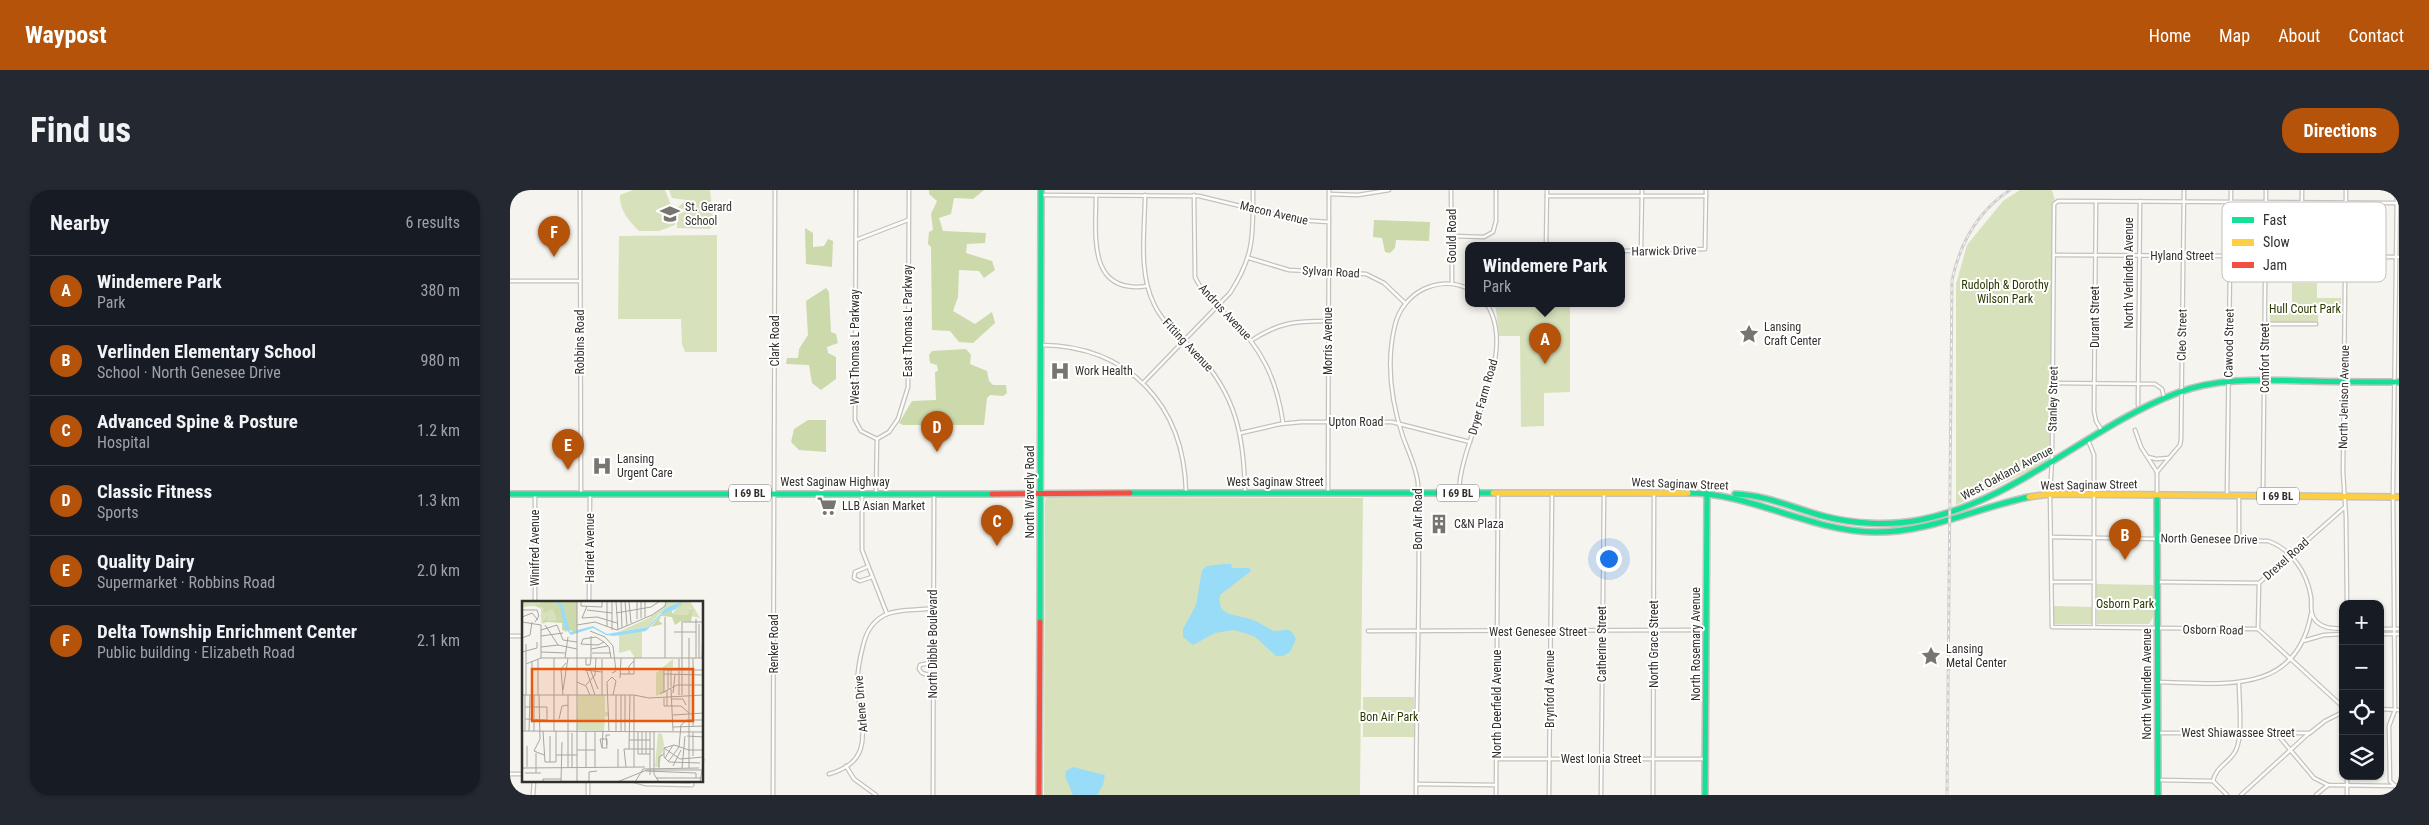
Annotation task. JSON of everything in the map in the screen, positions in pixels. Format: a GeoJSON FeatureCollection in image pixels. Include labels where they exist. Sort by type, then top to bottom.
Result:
{"type":"FeatureCollection","features":[{"type":"Feature","properties":{"kind":"main road","name":"North Waverly Road"},"geometry":{"type":"LineString","coordinates":[[1039,795],[1041,192]]}},
{"type":"Feature","properties":{"kind":"main road","name":"West Oakland Avenue"},"geometry":{"type":"LineString","coordinates":[[1731,494],[1746,494],[1760,497],[1840,520],[1869,523],[1905,522],[1933,517],[1972,505],[2164,397],[2182,391],[2229,382],[2396,382]]}},
{"type":"Feature","properties":{"kind":"main road","name":"West Saginaw Highway"},"geometry":{"type":"LineString","coordinates":[[510,494],[1040,492]]}},
{"type":"Feature","properties":{"kind":"main road","name":"West Saginaw Street"},"geometry":{"type":"LineString","coordinates":[[1040,492],[1731,494],[1823,525],[1860,531],[1885,532],[1938,525],[1997,505],[2050,494],[2396,497]]}},
{"type":"Feature","properties":{"kind":"main road","name":"North Rosemary Avenue"},"geometry":{"type":"LineString","coordinates":[[1705,795],[1707,493]]}},
{"type":"Feature","properties":{"kind":"main road","name":"North Verlinden Avenue"},"geometry":{"type":"LineString","coordinates":[[2157,495],[2158,795]]}},
{"type":"Feature","properties":{"kind":"street","name":"Robbins Road"},"geometry":{"type":"LineString","coordinates":[[580,190],[580,494]]}},
{"type":"Feature","properties":{"kind":"street","name":"Clark Road"},"geometry":{"type":"LineString","coordinates":[[775,190],[775,493]]}},
{"type":"Feature","properties":{"kind":"street","name":"West Thomas L Parkway"},"geometry":{"type":"LineString","coordinates":[[856,190],[855,420],[861,431],[876,439]]}},
{"type":"Feature","properties":{"kind":"street","name":"East Thomas L Parkway"},"geometry":{"type":"LineString","coordinates":[[876,439],[889,432],[898,419],[908,387],[908,190]]}},
{"type":"Feature","properties":{"kind":"street"},"geometry":{"type":"LineString","coordinates":[[1143,383],[1218,306],[1238,282],[1249,258],[1253,232],[1253,190]]}},
{"type":"Feature","properties":{"kind":"street","name":"Morris Avenue"},"geometry":{"type":"LineString","coordinates":[[1328,492],[1329,190]]}},
{"type":"Feature","properties":{"kind":"street"},"geometry":{"type":"LineString","coordinates":[[1329,194],[1358,194],[1389,190]]}},
{"type":"Feature","properties":{"kind":"street","name":"Gould Road"},"geometry":{"type":"LineString","coordinates":[[1451,190],[1452,283]]}},
{"type":"Feature","properties":{"kind":"street"},"geometry":{"type":"LineString","coordinates":[[1452,236],[1484,237],[1493,232],[1496,221],[1496,190]]}},
{"type":"Feature","properties":{"kind":"street"},"geometry":{"type":"LineString","coordinates":[[1546,242],[1547,190]]}},
{"type":"Feature","properties":{"kind":"street"},"geometry":{"type":"LineString","coordinates":[[1641,250],[1642,190]]}},
{"type":"Feature","properties":{"kind":"street"},"geometry":{"type":"LineString","coordinates":[[1547,196],[1706,196],[1706,190]]}},
{"type":"Feature","properties":{"kind":"street","name":"Cleo Street"},"geometry":{"type":"LineString","coordinates":[[2157,472],[2180,445],[2181,440],[2184,190]]}},
{"type":"Feature","properties":{"kind":"street","name":"Cawood Street"},"geometry":{"type":"LineString","coordinates":[[2231,190],[2231,202]]}},
{"type":"Feature","properties":{"kind":"street","name":"Comfort Street"},"geometry":{"type":"LineString","coordinates":[[2266,190],[2266,202]]}},
{"type":"Feature","properties":{"kind":"street"},"geometry":{"type":"LineString","coordinates":[[2302,190],[2302,202]]}},
{"type":"Feature","properties":{"kind":"street","name":"North Jenison Avenue"},"geometry":{"type":"LineString","coordinates":[[2346,190],[2346,202]]}},
{"type":"Feature","properties":{"kind":"street"},"geometry":{"type":"LineString","coordinates":[[2397,190],[2396,497],[2394,539],[2397,710],[2390,726],[2390,781],[2398,789],[2399,795]]}},
{"type":"Feature","properties":{"kind":"street","name":"Macon Avenue"},"geometry":{"type":"LineString","coordinates":[[1041,192],[1145,196],[1194,195],[1298,220],[1329,222]]}},
{"type":"Feature","properties":{"kind":"street"},"geometry":{"type":"LineString","coordinates":[[1096,195],[1096,248],[1100,266],[1113,281],[1122,285],[1130,287],[1147,286]]}},
{"type":"Feature","properties":{"kind":"street","name":"Andrus Avenue"},"geometry":{"type":"LineString","coordinates":[[1194,195],[1194,277],[1200,287],[1252,340],[1264,357],[1274,380],[1283,424]]}},
{"type":"Feature","properties":{"kind":"street","name":"Fitting Avenue"},"geometry":{"type":"LineString","coordinates":[[1145,196],[1145,268],[1147,286],[1160,314],[1209,366],[1229,399],[1241,433],[1245,492]]}},
{"type":"Feature","properties":{"kind":"street","name":"Harwick Drive"},"geometry":{"type":"LineString","coordinates":[[1625,251],[1701,250],[1706,247],[1706,196]]}},
{"type":"Feature","properties":{"kind":"street","name":"Stanley Street"},"geometry":{"type":"LineString","coordinates":[[2052,627],[2050,494],[2055,201],[2096,201]]}},
{"type":"Feature","properties":{"kind":"street"},"geometry":{"type":"LineString","coordinates":[[2096,201],[2346,202]]}},
{"type":"Feature","properties":{"kind":"street","name":"Durant Street"},"geometry":{"type":"LineString","coordinates":[[2096,201],[2095,418],[2102,431]]}},
{"type":"Feature","properties":{"kind":"street","name":"North Verlinden Avenue"},"geometry":{"type":"LineString","coordinates":[[2138,405],[2140,201]]}},
{"type":"Feature","properties":{"kind":"street"},"geometry":{"type":"LineString","coordinates":[[856,240],[908,220]]}},
{"type":"Feature","properties":{"kind":"street","name":"Hyland Street"},"geometry":{"type":"LineString","coordinates":[[2054,255],[2222,256]]}},
{"type":"Feature","properties":{"kind":"street","name":"Sylvan Road"},"geometry":{"type":"LineString","coordinates":[[1249,258],[1289,270],[1366,274],[1384,283],[1405,303]]}},
{"type":"Feature","properties":{"kind":"street"},"geometry":{"type":"LineString","coordinates":[[510,281],[580,281]]}},
{"type":"Feature","properties":{"kind":"street","name":"Cawood Street"},"geometry":{"type":"LineString","coordinates":[[2227,495],[2230,282]]}},
{"type":"Feature","properties":{"kind":"street","name":"Comfort Street"},"geometry":{"type":"LineString","coordinates":[[2263,495],[2266,282]]}},
{"type":"Feature","properties":{"kind":"street","name":"North Jenison Avenue"},"geometry":{"type":"LineString","coordinates":[[2345,282],[2344,497],[2346,600]]}},
{"type":"Feature","properties":{"kind":"street"},"geometry":{"type":"LineString","coordinates":[[1452,283],[1465,288]]}},
{"type":"Feature","properties":{"kind":"street","name":"Bon Air Road"},"geometry":{"type":"LineString","coordinates":[[1416,795],[1418,481],[1399,424],[1391,390],[1391,349],[1395,323],[1405,303],[1430,286],[1452,283]]}},
{"type":"Feature","properties":{"kind":"street","name":"Dryer Farm Road"},"geometry":{"type":"LineString","coordinates":[[1459,493],[1462,468],[1489,386],[1497,344],[1495,318],[1488,307]]}},
{"type":"Feature","properties":{"kind":"street"},"geometry":{"type":"LineString","coordinates":[[1252,340],[1266,331],[1289,322],[1328,321]]}},
{"type":"Feature","properties":{"kind":"street"},"geometry":{"type":"LineString","coordinates":[[2265,324],[2316,324]]}},
{"type":"Feature","properties":{"kind":"street"},"geometry":{"type":"LineString","coordinates":[[1041,345],[1072,347],[1096,353],[1118,364],[1143,383],[1163,407],[1177,436],[1183,457],[1186,492]]}},
{"type":"Feature","properties":{"kind":"street"},"geometry":{"type":"LineString","coordinates":[[2053,383],[2158,385],[2164,397]]}},
{"type":"Feature","properties":{"kind":"street","name":"Upton Road"},"geometry":{"type":"LineString","coordinates":[[1241,433],[1283,424],[1328,422],[1399,424],[1470,442]]}},
{"type":"Feature","properties":{"kind":"street"},"geometry":{"type":"LineString","coordinates":[[2135,430],[2157,472]]}},
{"type":"Feature","properties":{"kind":"street"},"geometry":{"type":"LineString","coordinates":[[876,439],[876,492]]}},
{"type":"Feature","properties":{"kind":"street"},"geometry":{"type":"LineString","coordinates":[[2088,439],[2094,455],[2094,627]]}},
{"type":"Feature","properties":{"kind":"street"},"geometry":{"type":"LineString","coordinates":[[2147,456],[2156,459],[2171,457]]}},
{"type":"Feature","properties":{"kind":"street","name":"North Verlinden Avenue"},"geometry":{"type":"LineString","coordinates":[[2157,472],[2157,495]]}},
{"type":"Feature","properties":{"kind":"street"},"geometry":{"type":"LineString","coordinates":[[862,492],[862,550],[887,614],[905,610],[933,608]]}},
{"type":"Feature","properties":{"kind":"street","name":"North Dibble Boulevard"},"geometry":{"type":"LineString","coordinates":[[933,795],[934,492]]}},
{"type":"Feature","properties":{"kind":"street","name":"Harriet Avenue"},"geometry":{"type":"LineString","coordinates":[[590,493],[590,601]]}},
{"type":"Feature","properties":{"kind":"street","name":"Renker Road"},"geometry":{"type":"LineString","coordinates":[[773,795],[775,493]]}},
{"type":"Feature","properties":{"kind":"street","name":"North Deerfield Avenue"},"geometry":{"type":"LineString","coordinates":[[1496,795],[1498,493]]}},
{"type":"Feature","properties":{"kind":"street","name":"Brynford Avenue"},"geometry":{"type":"LineString","coordinates":[[1549,795],[1552,493]]}},
{"type":"Feature","properties":{"kind":"street","name":"Catherine Street"},"geometry":{"type":"LineString","coordinates":[[1601,795],[1604,493]]}},
{"type":"Feature","properties":{"kind":"street","name":"North Grace Street"},"geometry":{"type":"LineString","coordinates":[[1653,795],[1654,493]]}},
{"type":"Feature","properties":{"kind":"street","name":"Winifred Avenue"},"geometry":{"type":"LineString","coordinates":[[535,494],[535,601]]}},
{"type":"Feature","properties":{"kind":"street"},"geometry":{"type":"LineString","coordinates":[[2239,496],[2239,539]]}},
{"type":"Feature","properties":{"kind":"street","name":"Drexel Road"},"geometry":{"type":"LineString","coordinates":[[2158,582],[2258,584],[2345,507]]}},
{"type":"Feature","properties":{"kind":"street","name":"North Genesee Drive"},"geometry":{"type":"LineString","coordinates":[[2052,537],[2268,541],[2276,544],[2291,555],[2308,585],[2311,614]]}},
{"type":"Feature","properties":{"kind":"street"},"geometry":{"type":"LineString","coordinates":[[2394,539],[2399,539]]}},
{"type":"Feature","properties":{"kind":"street"},"geometry":{"type":"LineString","coordinates":[[868,567],[855,572],[854,578],[860,581],[872,577]]}},
{"type":"Feature","properties":{"kind":"street"},"geometry":{"type":"LineString","coordinates":[[2394,578],[2399,577]]}},
{"type":"Feature","properties":{"kind":"street"},"geometry":{"type":"LineString","coordinates":[[2052,582],[2094,582]]}},
{"type":"Feature","properties":{"kind":"street"},"geometry":{"type":"LineString","coordinates":[[2258,584],[2258,629]]}},
{"type":"Feature","properties":{"kind":"street","name":"Arlene Drive"},"geometry":{"type":"LineString","coordinates":[[829,774],[846,766],[859,753],[864,742],[857,682],[864,642],[872,625],[887,614]]}},
{"type":"Feature","properties":{"kind":"street"},"geometry":{"type":"LineString","coordinates":[[2311,614],[2316,622],[2329,628],[2339,629]]}},
{"type":"Feature","properties":{"kind":"street"},"geometry":{"type":"LineString","coordinates":[[2157,682],[2238,683],[2265,678],[2291,659],[2303,641],[2311,614]]}},
{"type":"Feature","properties":{"kind":"street","name":"Osborn Road"},"geometry":{"type":"LineString","coordinates":[[2052,627],[2258,629],[2339,703]]}},
{"type":"Feature","properties":{"kind":"street"},"geometry":{"type":"LineString","coordinates":[[2329,628],[2329,634]]}},
{"type":"Feature","properties":{"kind":"street"},"geometry":{"type":"LineString","coordinates":[[2384,629],[2397,629]]}},
{"type":"Feature","properties":{"kind":"street","name":"West Genesee Street"},"geometry":{"type":"LineString","coordinates":[[1368,631],[1655,632],[1707,630]]}},
{"type":"Feature","properties":{"kind":"street"},"geometry":{"type":"LineString","coordinates":[[2303,641],[2329,634],[2339,634]]}},
{"type":"Feature","properties":{"kind":"street"},"geometry":{"type":"LineString","coordinates":[[2384,634],[2397,634]]}},
{"type":"Feature","properties":{"kind":"street"},"geometry":{"type":"LineString","coordinates":[[932,676],[922,674],[919,670],[920,665],[933,662]]}},
{"type":"Feature","properties":{"kind":"street"},"geometry":{"type":"LineString","coordinates":[[2212,781],[2218,769],[2236,750],[2239,732],[2238,683]]}},
{"type":"Feature","properties":{"kind":"street"},"geometry":{"type":"LineString","coordinates":[[2384,709],[2397,710]]}},
{"type":"Feature","properties":{"kind":"street","name":"West Shiawassee Street"},"geometry":{"type":"LineString","coordinates":[[2158,732],[2310,733],[2339,715]]}},
{"type":"Feature","properties":{"kind":"street"},"geometry":{"type":"LineString","coordinates":[[2276,733],[2314,778],[2328,785],[2399,786]]}},
{"type":"Feature","properties":{"kind":"street"},"geometry":{"type":"LineString","coordinates":[[2240,795],[2310,733]]}},
{"type":"Feature","properties":{"kind":"street","name":"West Ionia Street"},"geometry":{"type":"LineString","coordinates":[[1496,759],[1705,759]]}},
{"type":"Feature","properties":{"kind":"street"},"geometry":{"type":"LineString","coordinates":[[846,766],[854,779],[876,795]]}},
{"type":"Feature","properties":{"kind":"street"},"geometry":{"type":"LineString","coordinates":[[2158,780],[2212,781],[2227,795]]}},
{"type":"Feature","properties":{"kind":"street"},"geometry":{"type":"LineString","coordinates":[[2346,780],[2347,795]]}},
{"type":"Feature","properties":{"kind":"street"},"geometry":{"type":"LineString","coordinates":[[534,782],[534,795]]}},
{"type":"Feature","properties":{"kind":"street"},"geometry":{"type":"LineString","coordinates":[[588,782],[588,795]]}},
{"type":"Feature","properties":{"kind":"street"},"geometry":{"type":"LineString","coordinates":[[640,782],[692,783]]}},
{"type":"Feature","properties":{"kind":"street"},"geometry":{"type":"LineString","coordinates":[[1416,784],[1496,784]]}},
{"type":"Feature","properties":{"kind":"street"},"geometry":{"type":"LineString","coordinates":[[2316,795],[2328,785]]}},
{"type":"Feature","properties":{"kind":"green space"},"geometry":{"type":"Polygon","coordinates":[[[633,190],[665,190],[675,215],[675,225],[659,231],[639,231],[625,215],[620,200],[620,195],[633,190]]]}},
{"type":"Feature","properties":{"kind":"green space"},"geometry":{"type":"Polygon","coordinates":[[[669,190],[710,190],[714,226],[709,229],[677,228],[677,208],[686,200],[672,198],[669,190]]]}},
{"type":"Feature","properties":{"kind":"green space"},"geometry":{"type":"Polygon","coordinates":[[[929,190],[984,190],[973,199],[954,198],[951,214],[939,218],[943,231],[986,233],[985,243],[967,244],[966,253],[992,261],[995,270],[984,278],[979,271],[959,270],[958,297],[953,311],[975,324],[992,312],[995,323],[973,343],[959,342],[950,331],[932,330],[931,247],[928,244],[929,232],[933,230],[931,214],[937,201],[929,194],[929,190]]]}},
{"type":"Feature","properties":{"kind":"green space","name":"Rudolph & Dorothy Wilson Park"},"geometry":{"type":"Polygon","coordinates":[[[2020,190],[2052,190],[2055,201],[2052,460],[1956,505],[1956,284],[1967,245],[2003,201],[2020,190]]]}},
{"type":"Feature","properties":{"kind":"green space"},"geometry":{"type":"Polygon","coordinates":[[[1374,220],[1430,222],[1429,241],[1396,240],[1395,248],[1390,253],[1385,252],[1382,238],[1373,237],[1374,220]]]}},
{"type":"Feature","properties":{"kind":"green space"},"geometry":{"type":"Polygon","coordinates":[[[805,228],[813,233],[813,247],[824,246],[828,239],[833,241],[832,267],[806,264],[805,228]]]}},
{"type":"Feature","properties":{"kind":"green space"},"geometry":{"type":"Polygon","coordinates":[[[717,235],[717,352],[685,352],[682,344],[681,319],[618,319],[619,236],[717,235]]]}},
{"type":"Feature","properties":{"kind":"green space","name":"Hull Court Park"},"geometry":{"type":"Polygon","coordinates":[[[2292,283],[2317,283],[2317,298],[2341,298],[2341,304],[2318,304],[2318,322],[2270,322],[2270,308],[2292,308],[2292,283]]]}},
{"type":"Feature","properties":{"kind":"green space"},"geometry":{"type":"Polygon","coordinates":[[[826,288],[829,292],[831,332],[836,334],[838,343],[827,347],[828,353],[836,357],[836,379],[821,390],[812,383],[809,365],[786,364],[787,358],[798,358],[799,349],[808,335],[806,301],[826,288]]]}},
{"type":"Feature","properties":{"kind":"green space"},"geometry":{"type":"Polygon","coordinates":[[[1495,307],[1570,307],[1570,392],[1544,393],[1544,426],[1521,427],[1520,336],[1499,336],[1495,307]]]}},
{"type":"Feature","properties":{"kind":"green space"},"geometry":{"type":"Polygon","coordinates":[[[966,349],[971,355],[970,364],[987,371],[989,381],[993,385],[1006,385],[1007,393],[1003,396],[990,395],[987,398],[984,425],[903,425],[899,423],[912,401],[936,400],[935,372],[938,371],[937,365],[930,363],[929,355],[932,351],[966,349]]]}},
{"type":"Feature","properties":{"kind":"green space"},"geometry":{"type":"Polygon","coordinates":[[[808,420],[826,420],[826,452],[799,450],[791,442],[794,429],[808,420]]]}},
{"type":"Feature","properties":{"kind":"green space"},"geometry":{"type":"Polygon","coordinates":[[[1048,497],[1363,498],[1360,795],[1044,795],[1045,499],[1048,497]]]}},
{"type":"Feature","properties":{"kind":"green space","name":"Osborn Park"},"geometry":{"type":"Polygon","coordinates":[[[2096,584],[2154,585],[2153,617],[2149,624],[2097,624],[2096,584]]]}},
{"type":"Feature","properties":{"kind":"green space","name":"Osborn Park"},"geometry":{"type":"Polygon","coordinates":[[[2054,606],[2092,607],[2092,624],[2054,624],[2054,606]]]}},
{"type":"Feature","properties":{"kind":"green space","name":"Bon Air Park"},"geometry":{"type":"Polygon","coordinates":[[[1363,697],[1414,697],[1414,737],[1363,737],[1363,697]]]}},
{"type":"Feature","properties":{"kind":"water"},"geometry":{"type":"Polygon","coordinates":[[[1231,564],[1232,568],[1249,568],[1251,571],[1220,595],[1221,608],[1229,614],[1253,620],[1274,631],[1290,630],[1296,639],[1290,652],[1283,656],[1276,656],[1254,636],[1234,630],[1215,633],[1193,645],[1183,637],[1183,629],[1196,605],[1202,570],[1207,566],[1231,564]]]}},
{"type":"Feature","properties":{"kind":"water"},"geometry":{"type":"Polygon","coordinates":[[[1073,767],[1105,775],[1103,785],[1097,795],[1073,795],[1065,776],[1066,771],[1073,767]]]}},
{"type":"Feature","properties":{"kind":"railway"},"geometry":{"type":"LineString","coordinates":[[1947,795],[1952,280],[1960,253],[1972,229],[1989,208],[2010,190]]}},
{"type":"Feature","properties":{"kind":"traffic: fast"},"geometry":{"type":"LineString","coordinates":[[1040,622],[1041,190]]}},
{"type":"Feature","properties":{"kind":"traffic: fast"},"geometry":{"type":"LineString","coordinates":[[1735,494],[1769,499],[1823,516],[1846,521],[1884,523],[1920,520],[1955,510],[1988,497],[2144,407],[2193,388],[2225,382],[2258,380],[2399,382]]}},
{"type":"Feature","properties":{"kind":"traffic: fast"},"geometry":{"type":"LineString","coordinates":[[1130,493],[1493,493]]}},
{"type":"Feature","properties":{"kind":"traffic: fast"},"geometry":{"type":"LineString","coordinates":[[1688,493],[1735,499],[1827,525],[1850,530],[1874,532],[1894,531],[1933,524],[2029,497]]}},
{"type":"Feature","properties":{"kind":"traffic: fast"},"geometry":{"type":"LineString","coordinates":[[1705,795],[1707,493]]}},
{"type":"Feature","properties":{"kind":"traffic: fast"},"geometry":{"type":"LineString","coordinates":[[510,494],[992,494]]}},
{"type":"Feature","properties":{"kind":"traffic: fast"},"geometry":{"type":"LineString","coordinates":[[2157,495],[2158,795]]}},
{"type":"Feature","properties":{"kind":"traffic: slow"},"geometry":{"type":"LineString","coordinates":[[1493,493],[1688,493]]}},
{"type":"Feature","properties":{"kind":"traffic: slow"},"geometry":{"type":"LineString","coordinates":[[2029,497],[2050,494],[2399,497]]}},
{"type":"Feature","properties":{"kind":"traffic: jam"},"geometry":{"type":"LineString","coordinates":[[992,494],[1130,493]]}},
{"type":"Feature","properties":{"kind":"traffic: jam"},"geometry":{"type":"LineString","coordinates":[[1039,795],[1040,622]]}},
{"type":"Feature","properties":{"kind":"place","name":"St. Gerard School"},"geometry":{"type":"Point","coordinates":[670,214]}},
{"type":"Feature","properties":{"kind":"place","name":"Delta Township Enrichment Center"},"geometry":{"type":"Point","coordinates":[554,257]}},
{"type":"Feature","properties":{"kind":"place","name":"Lansing Craft Center"},"geometry":{"type":"Point","coordinates":[1749,334]}},
{"type":"Feature","properties":{"kind":"place","name":"Windemere Park"},"geometry":{"type":"Point","coordinates":[1545,364]}},
{"type":"Feature","properties":{"kind":"place","name":"Work Health"},"geometry":{"type":"Point","coordinates":[1060,371]}},
{"type":"Feature","properties":{"kind":"place","name":"Classic Fitness"},"geometry":{"type":"Point","coordinates":[937,452]}},
{"type":"Feature","properties":{"kind":"place","name":"Lansing Urgent Care"},"geometry":{"type":"Point","coordinates":[602,466]}},
{"type":"Feature","properties":{"kind":"place","name":"Quality Dairy"},"geometry":{"type":"Point","coordinates":[568,470]}},
{"type":"Feature","properties":{"kind":"place","name":"LLB Asian Market"},"geometry":{"type":"Point","coordinates":[827,506]}},
{"type":"Feature","properties":{"kind":"place","name":"C&N Plaza"},"geometry":{"type":"Point","coordinates":[1439,524]}},
{"type":"Feature","properties":{"kind":"place","name":"Advanced Spine & Posture"},"geometry":{"type":"Point","coordinates":[997,546]}},
{"type":"Feature","properties":{"kind":"place","name":"Verlinden Elementary School"},"geometry":{"type":"Point","coordinates":[2125,560]}},
{"type":"Feature","properties":{"kind":"place","name":"Lansing Metal Center"},"geometry":{"type":"Point","coordinates":[1931,656]}}]}
